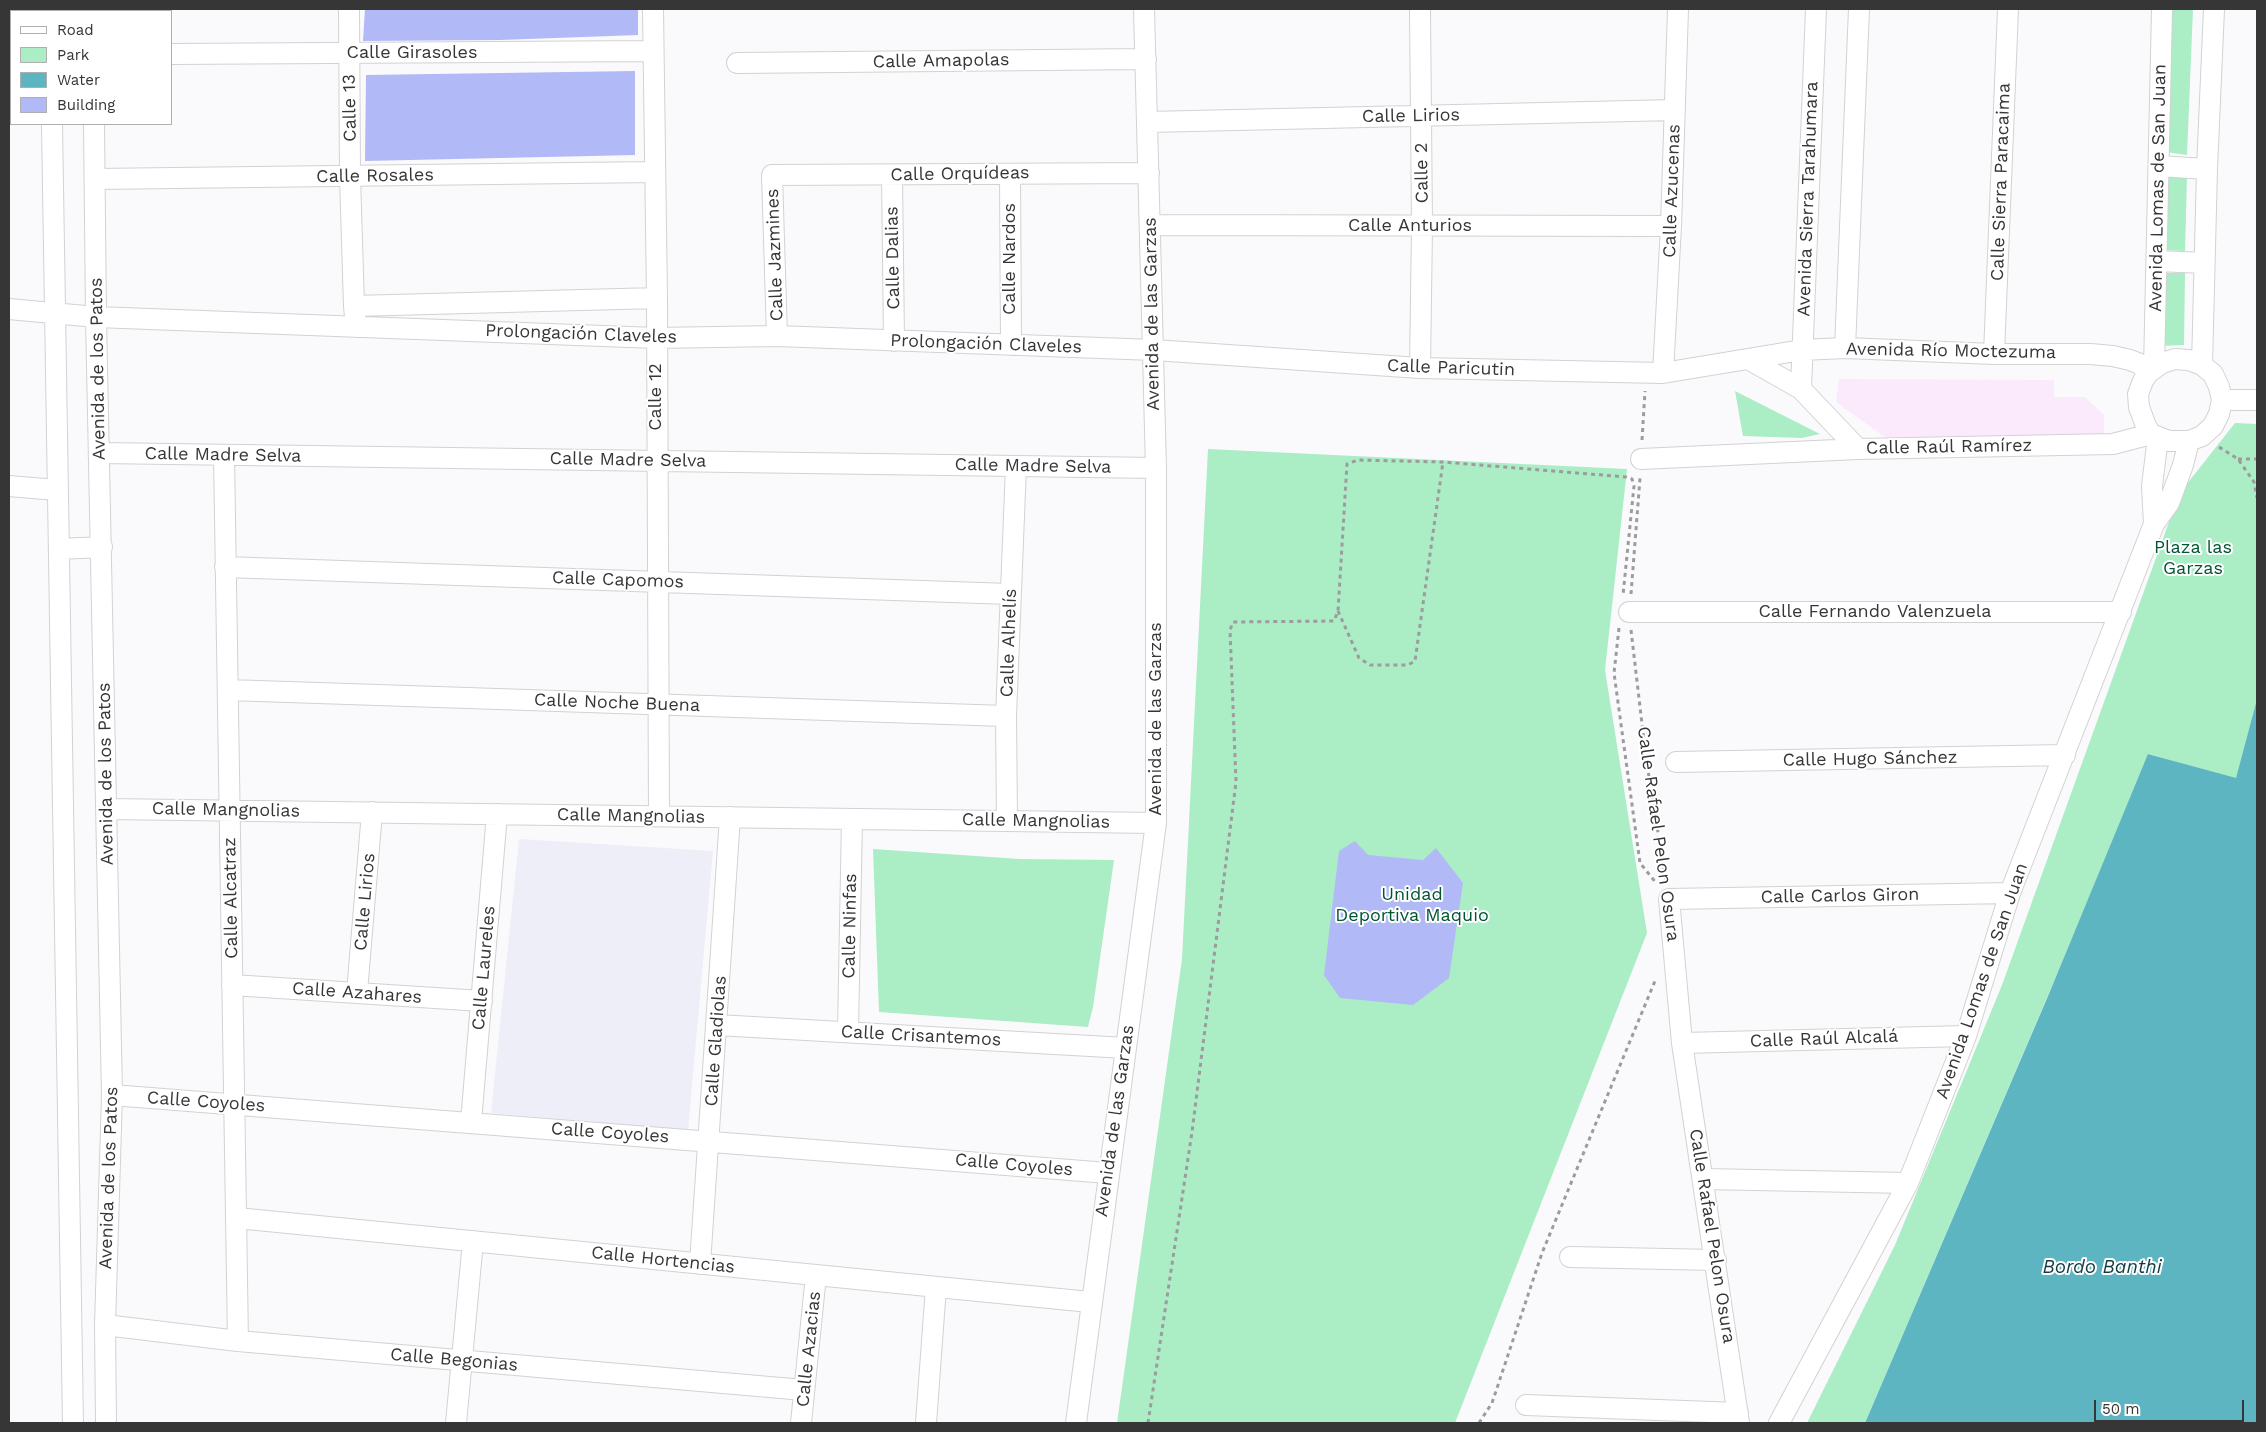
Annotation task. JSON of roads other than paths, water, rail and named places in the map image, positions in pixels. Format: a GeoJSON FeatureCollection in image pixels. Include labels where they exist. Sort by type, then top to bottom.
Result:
{"type":"FeatureCollection","features":[{"type":"Feature","properties":{"kind":"street","name":"Calle 13"},"geometry":{"type":"LineString","coordinates":[[349,9],[350,176],[356,327]]}},
{"type":"Feature","properties":{"kind":"street","name":"Calle 12"},"geometry":{"type":"LineString","coordinates":[[653,9],[657,298],[659,816]]}},
{"type":"Feature","properties":{"kind":"street","name":"Avenida de las Garzas"},"geometry":{"type":"LineString","coordinates":[[1076,1423],[1090,1302],[1156,823],[1156,468],[1144,9]]}},
{"type":"Feature","properties":{"kind":"street","name":"Calle 2"},"geometry":{"type":"LineString","coordinates":[[1420,9],[1422,226],[1420,368]]}},
{"type":"Feature","properties":{"kind":"street","name":"Calle Azucenas"},"geometry":{"type":"LineString","coordinates":[[1655,373],[1671,226],[1678,9]]}},
{"type":"Feature","properties":{"kind":"street","name":"Avenida Sierra Tarahumara"},"geometry":{"type":"LineString","coordinates":[[1801,389],[1816,9]]}},
{"type":"Feature","properties":{"kind":"street"},"geometry":{"type":"LineString","coordinates":[[1845,348],[1859,9]]}},
{"type":"Feature","properties":{"kind":"street","name":"Calle Sierra Paracaima"},"geometry":{"type":"LineString","coordinates":[[1994,354],[2008,9]]}},
{"type":"Feature","properties":{"kind":"street","name":"Avenida Lomas de San Juan"},"geometry":{"type":"LineString","coordinates":[[2151,370],[2157,261],[2162,9]]}},
{"type":"Feature","properties":{"kind":"street"},"geometry":{"type":"LineString","coordinates":[[2202,365],[2207,169],[2214,9]]}},
{"type":"Feature","properties":{"kind":"street","name":"Calle Girasoles"},"geometry":{"type":"LineString","coordinates":[[172,54],[653,51]]}},
{"type":"Feature","properties":{"kind":"street","name":"Calle Amapolas"},"geometry":{"type":"LineString","coordinates":[[737,63],[1146,58]]}},
{"type":"Feature","properties":{"kind":"street","name":"Calle Lirios"},"geometry":{"type":"LineString","coordinates":[[1148,122],[1675,110]]}},
{"type":"Feature","properties":{"kind":"street","name":"Avenida de los Patos"},"geometry":{"type":"LineString","coordinates":[[52,125],[73,1423]]}},
{"type":"Feature","properties":{"kind":"street","name":"Avenida de los Patos"},"geometry":{"type":"LineString","coordinates":[[94,125],[96,317],[112,1095],[105,1325],[106,1423]]}},
{"type":"Feature","properties":{"kind":"street"},"geometry":{"type":"LineString","coordinates":[[2159,166],[2207,169]]}},
{"type":"Feature","properties":{"kind":"street","name":"Calle Rosales"},"geometry":{"type":"LineString","coordinates":[[95,179],[654,172]]}},
{"type":"Feature","properties":{"kind":"street","name":"Calle Orquídeas"},"geometry":{"type":"LineString","coordinates":[[772,175],[1148,172]]}},
{"type":"Feature","properties":{"kind":"street","name":"Calle Nardos"},"geometry":{"type":"LineString","coordinates":[[1010,174],[1011,345]]}},
{"type":"Feature","properties":{"kind":"street","name":"Calle Jazmines"},"geometry":{"type":"LineString","coordinates":[[772,175],[777,336]]}},
{"type":"Feature","properties":{"kind":"street","name":"Calle Dalias"},"geometry":{"type":"LineString","coordinates":[[892,175],[894,340]]}},
{"type":"Feature","properties":{"kind":"street","name":"Calle Anturios"},"geometry":{"type":"LineString","coordinates":[[1150,225],[1671,226]]}},
{"type":"Feature","properties":{"kind":"street"},"geometry":{"type":"LineString","coordinates":[[2157,261],[2204,263]]}},
{"type":"Feature","properties":{"kind":"street"},"geometry":{"type":"LineString","coordinates":[[354,306],[657,298]]}},
{"type":"Feature","properties":{"kind":"street","name":"Prolongación Claveles"},"geometry":{"type":"LineString","coordinates":[[9,309],[96,317],[656,338],[777,336],[1154,350]]}},
{"type":"Feature","properties":{"kind":"street","name":"Avenida Río Moctezuma"},"geometry":{"type":"LineString","coordinates":[[1748,359],[1802,350],[1845,348],[1994,354],[2090,354],[2113,356],[2140,364],[2151,370]]}},
{"type":"Feature","properties":{"kind":"street","name":"Calle Paricutin"},"geometry":{"type":"LineString","coordinates":[[1154,350],[1420,368],[1655,373],[1748,359]]}},
{"type":"Feature","properties":{"kind":"street","name":"Calle Raúl Ramírez"},"geometry":{"type":"LineString","coordinates":[[1748,359],[1801,389],[1858,449],[2113,444],[2155,436]]}},
{"type":"Feature","properties":{"kind":"street"},"geometry":{"type":"LineString","coordinates":[[2175,359],[2189,360],[2202,365],[2213,374],[2219,387],[2222,400],[2216,420],[2195,438],[2169,441],[2155,436],[2146,426],[2139,407],[2138,394],[2151,370],[2162,363],[2175,359]]}},
{"type":"Feature","properties":{"kind":"street"},"geometry":{"type":"LineString","coordinates":[[2222,400],[2257,400]]}},
{"type":"Feature","properties":{"kind":"street","name":"Avenida Lomas de San Juan"},"geometry":{"type":"LineString","coordinates":[[2154,524],[2152,486],[2155,436]]}},
{"type":"Feature","properties":{"kind":"street","name":"Avenida Lomas de San Juan"},"geometry":{"type":"LineString","coordinates":[[1779,1423],[1908,1183],[1966,1036],[2010,893],[2154,524],[2169,503],[2195,438]]}},
{"type":"Feature","properties":{"kind":"street"},"geometry":{"type":"LineString","coordinates":[[1641,459],[1858,449]]}},
{"type":"Feature","properties":{"kind":"street","name":"Calle Madre Selva"},"geometry":{"type":"LineString","coordinates":[[100,453],[1156,468]]}},
{"type":"Feature","properties":{"kind":"street","name":"Calle Alcatraz"},"geometry":{"type":"LineString","coordinates":[[224,455],[238,1341]]}},
{"type":"Feature","properties":{"kind":"street","name":"Calle Alhelís"},"geometry":{"type":"LineString","coordinates":[[1007,821],[1006,716],[1016,466]]}},
{"type":"Feature","properties":{"kind":"street"},"geometry":{"type":"LineString","coordinates":[[9,486],[57,490]]}},
{"type":"Feature","properties":{"kind":"street"},"geometry":{"type":"LineString","coordinates":[[59,549],[102,547]]}},
{"type":"Feature","properties":{"kind":"street","name":"Calle Capomos"},"geometry":{"type":"LineString","coordinates":[[225,567],[1010,594]]}},
{"type":"Feature","properties":{"kind":"street","name":"Calle Fernando Valenzuela"},"geometry":{"type":"LineString","coordinates":[[1623,614],[2121,612]]}},
{"type":"Feature","properties":{"kind":"street","name":"Calle Noche Buena"},"geometry":{"type":"LineString","coordinates":[[228,690],[1006,716]]}},
{"type":"Feature","properties":{"kind":"street","name":"Calle Hugo Sánchez"},"geometry":{"type":"LineString","coordinates":[[1676,762],[2065,754]]}},
{"type":"Feature","properties":{"kind":"street","name":"Calle Mangnolias"},"geometry":{"type":"LineString","coordinates":[[106,809],[1156,823]]}},
{"type":"Feature","properties":{"kind":"street","name":"Calle Lirios"},"geometry":{"type":"LineString","coordinates":[[357,992],[372,812]]}},
{"type":"Feature","properties":{"kind":"street","name":"Calle Laureles"},"geometry":{"type":"LineString","coordinates":[[471,1122],[497,814]]}},
{"type":"Feature","properties":{"kind":"street","name":"Calle Gladiolas"},"geometry":{"type":"LineString","coordinates":[[700,1264],[730,817]]}},
{"type":"Feature","properties":{"kind":"street","name":"Calle Ninfas"},"geometry":{"type":"LineString","coordinates":[[848,1032],[852,819]]}},
{"type":"Feature","properties":{"kind":"street","name":"Calle Carlos Giron"},"geometry":{"type":"LineString","coordinates":[[1669,900],[2010,893]]}},
{"type":"Feature","properties":{"kind":"street","name":"Calle Rafael Pelon Osura"},"geometry":{"type":"LineString","coordinates":[[1669,900],[1682,1043],[1716,1260],[1738,1418]]}},
{"type":"Feature","properties":{"kind":"street","name":"Calle Azahares"},"geometry":{"type":"LineString","coordinates":[[232,985],[482,1001]]}},
{"type":"Feature","properties":{"kind":"street","name":"Calle Crisantemos"},"geometry":{"type":"LineString","coordinates":[[717,1025],[1126,1048]]}},
{"type":"Feature","properties":{"kind":"street","name":"Calle Raúl Alcalá"},"geometry":{"type":"LineString","coordinates":[[1682,1043],[1966,1036]]}},
{"type":"Feature","properties":{"kind":"street","name":"Calle Coyoles"},"geometry":{"type":"LineString","coordinates":[[112,1095],[1108,1173]]}},
{"type":"Feature","properties":{"kind":"street"},"geometry":{"type":"LineString","coordinates":[[1703,1179],[1908,1183]]}},
{"type":"Feature","properties":{"kind":"street","name":"Calle Hortencias"},"geometry":{"type":"LineString","coordinates":[[236,1218],[1090,1302]]}},
{"type":"Feature","properties":{"kind":"street"},"geometry":{"type":"LineString","coordinates":[[456,1423],[473,1241]]}},
{"type":"Feature","properties":{"kind":"street"},"geometry":{"type":"LineString","coordinates":[[1570,1257],[1716,1260]]}},
{"type":"Feature","properties":{"kind":"street","name":"Calle Azacias"},"geometry":{"type":"LineString","coordinates":[[801,1423],[816,1275]]}},
{"type":"Feature","properties":{"kind":"street"},"geometry":{"type":"LineString","coordinates":[[926,1423],[936,1287]]}},
{"type":"Feature","properties":{"kind":"street","name":"Calle Begonias"},"geometry":{"type":"LineString","coordinates":[[105,1325],[238,1341],[804,1390]]}},
{"type":"Feature","properties":{"kind":"street"},"geometry":{"type":"LineString","coordinates":[[1526,1405],[1738,1418]]}},
{"type":"Feature","properties":{"kind":"water","name":"Bordo Banthi"},"geometry":{"type":"Polygon","coordinates":[[[2257,699],[2257,1423],[1865,1423],[2048,996],[2148,754],[2236,778],[2257,699]]]}},
{"type":"Feature","properties":{"kind":"park label","name":"Plaza las Garzas"},"geometry":{"type":"Point","coordinates":[2193,558]}},
{"type":"Feature","properties":{"kind":"park label","name":"Unidad Deportiva Maquio"},"geometry":{"type":"Point","coordinates":[1412,905]}}]}
